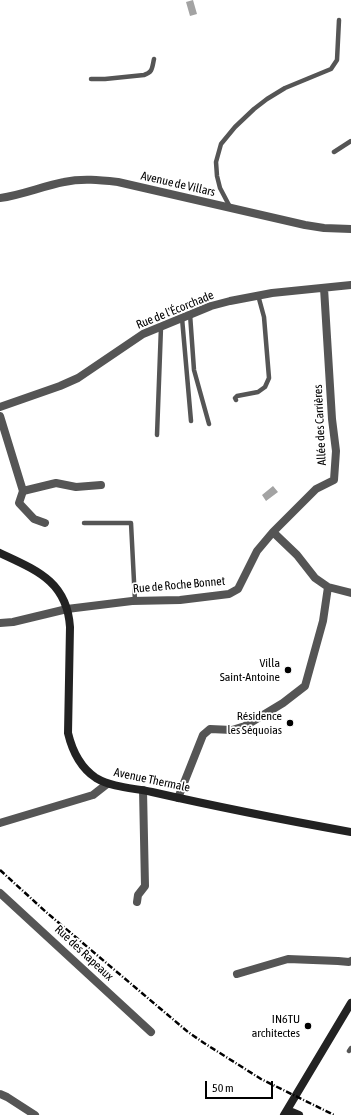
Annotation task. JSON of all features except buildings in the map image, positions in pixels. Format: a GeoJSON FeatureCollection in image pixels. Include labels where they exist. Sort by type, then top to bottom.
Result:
{"type":"FeatureCollection","features":[{"type":"Feature","properties":{"kind":"main road","name":"Avenue Thermale"},"geometry":{"type":"LineString","coordinates":[[0,553],[38,572],[52,582],[62,596],[67,609],[70,627],[68,733],[73,749],[85,768],[97,779],[107,784],[351,832]]}},
{"type":"Feature","properties":{"kind":"main road"},"geometry":{"type":"LineString","coordinates":[[299,1115],[286,1112],[351,1003]]}},
{"type":"Feature","properties":{"kind":"street","name":"Avenue de Villars"},"geometry":{"type":"LineString","coordinates":[[0,198],[64,182],[90,179],[118,182],[305,225],[324,228],[351,229]]}},
{"type":"Feature","properties":{"kind":"street","name":"Rue de l'Écorchade"},"geometry":{"type":"LineString","coordinates":[[0,407],[60,386],[78,378],[143,334],[211,306],[258,295],[351,285]]}},
{"type":"Feature","properties":{"kind":"street","name":"Allée des Carrières"},"geometry":{"type":"LineString","coordinates":[[273,532],[316,489],[334,480],[336,451],[332,419],[324,288]]}},
{"type":"Feature","properties":{"kind":"street"},"geometry":{"type":"LineString","coordinates":[[0,416],[23,491],[19,503],[34,519],[45,523]]}},
{"type":"Feature","properties":{"kind":"street"},"geometry":{"type":"LineString","coordinates":[[23,491],[56,483],[76,487],[101,485]]}},
{"type":"Feature","properties":{"kind":"street"},"geometry":{"type":"LineString","coordinates":[[273,532],[297,555],[315,578],[328,587],[351,593]]}},
{"type":"Feature","properties":{"kind":"street","name":"Rue de Roche Bonnet"},"geometry":{"type":"LineString","coordinates":[[0,623],[13,622],[67,609],[135,602],[180,600],[229,594],[238,589],[257,551],[273,532]]}},
{"type":"Feature","properties":{"kind":"street"},"geometry":{"type":"LineString","coordinates":[[178,798],[203,735],[210,729],[232,730],[245,726],[305,686],[323,621],[328,587]]}},
{"type":"Feature","properties":{"kind":"street"},"geometry":{"type":"LineString","coordinates":[[0,823],[93,795],[107,784]]}},
{"type":"Feature","properties":{"kind":"street"},"geometry":{"type":"LineString","coordinates":[[137,902],[138,895],[145,886],[143,790]]}},
{"type":"Feature","properties":{"kind":"street","name":"Rue des Rapeaux"},"geometry":{"type":"LineString","coordinates":[[0,893],[151,1032]]}},
{"type":"Feature","properties":{"kind":"street"},"geometry":{"type":"LineString","coordinates":[[238,974],[288,959],[351,961]]}},
{"type":"Feature","properties":{"kind":"street"},"geometry":{"type":"LineString","coordinates":[[0,1094],[7,1096],[35,1115]]}},
{"type":"Feature","properties":{"kind":"lane"},"geometry":{"type":"LineString","coordinates":[[231,208],[220,188],[217,176],[216,162],[221,144],[235,127],[267,99],[285,88],[331,69],[337,60],[339,20]]}},
{"type":"Feature","properties":{"kind":"lane"},"geometry":{"type":"LineString","coordinates":[[90,79],[144,75],[152,70],[154,60]]}},
{"type":"Feature","properties":{"kind":"lane"},"geometry":{"type":"LineString","coordinates":[[334,152],[351,141]]}},
{"type":"Feature","properties":{"kind":"lane"},"geometry":{"type":"LineString","coordinates":[[236,400],[235,398],[237,396],[258,392],[265,387],[269,378],[264,317],[258,295]]}},
{"type":"Feature","properties":{"kind":"lane"},"geometry":{"type":"LineString","coordinates":[[190,314],[194,370],[209,424]]}},
{"type":"Feature","properties":{"kind":"lane"},"geometry":{"type":"LineString","coordinates":[[182,318],[191,421]]}},
{"type":"Feature","properties":{"kind":"lane"},"geometry":{"type":"LineString","coordinates":[[157,435],[161,327]]}},
{"type":"Feature","properties":{"kind":"lane"},"geometry":{"type":"LineString","coordinates":[[84,523],[131,523],[135,602]]}},
{"type":"Feature","properties":{"kind":"shaded area"},"geometry":{"type":"Polygon","coordinates":[[[193,0],[197,14],[190,16],[186,2],[193,0]]]}},
{"type":"Feature","properties":{"kind":"shaded area"},"geometry":{"type":"Polygon","coordinates":[[[273,486],[278,492],[266,501],[262,495],[273,486]]]}},
{"type":"Feature","properties":{"kind":"railway"},"geometry":{"type":"LineString","coordinates":[[0,870],[46,912],[188,1032],[261,1079],[334,1115]]}},
{"type":"Feature","properties":{"kind":"place","name":"Villa Saint-Antoine"},"geometry":{"type":"Point","coordinates":[288,670]}},
{"type":"Feature","properties":{"kind":"place","name":"Résidence les Séquoias"},"geometry":{"type":"Point","coordinates":[290,723]}},
{"type":"Feature","properties":{"kind":"place","name":"IN6TU architectes"},"geometry":{"type":"Point","coordinates":[308,1026]}}]}
